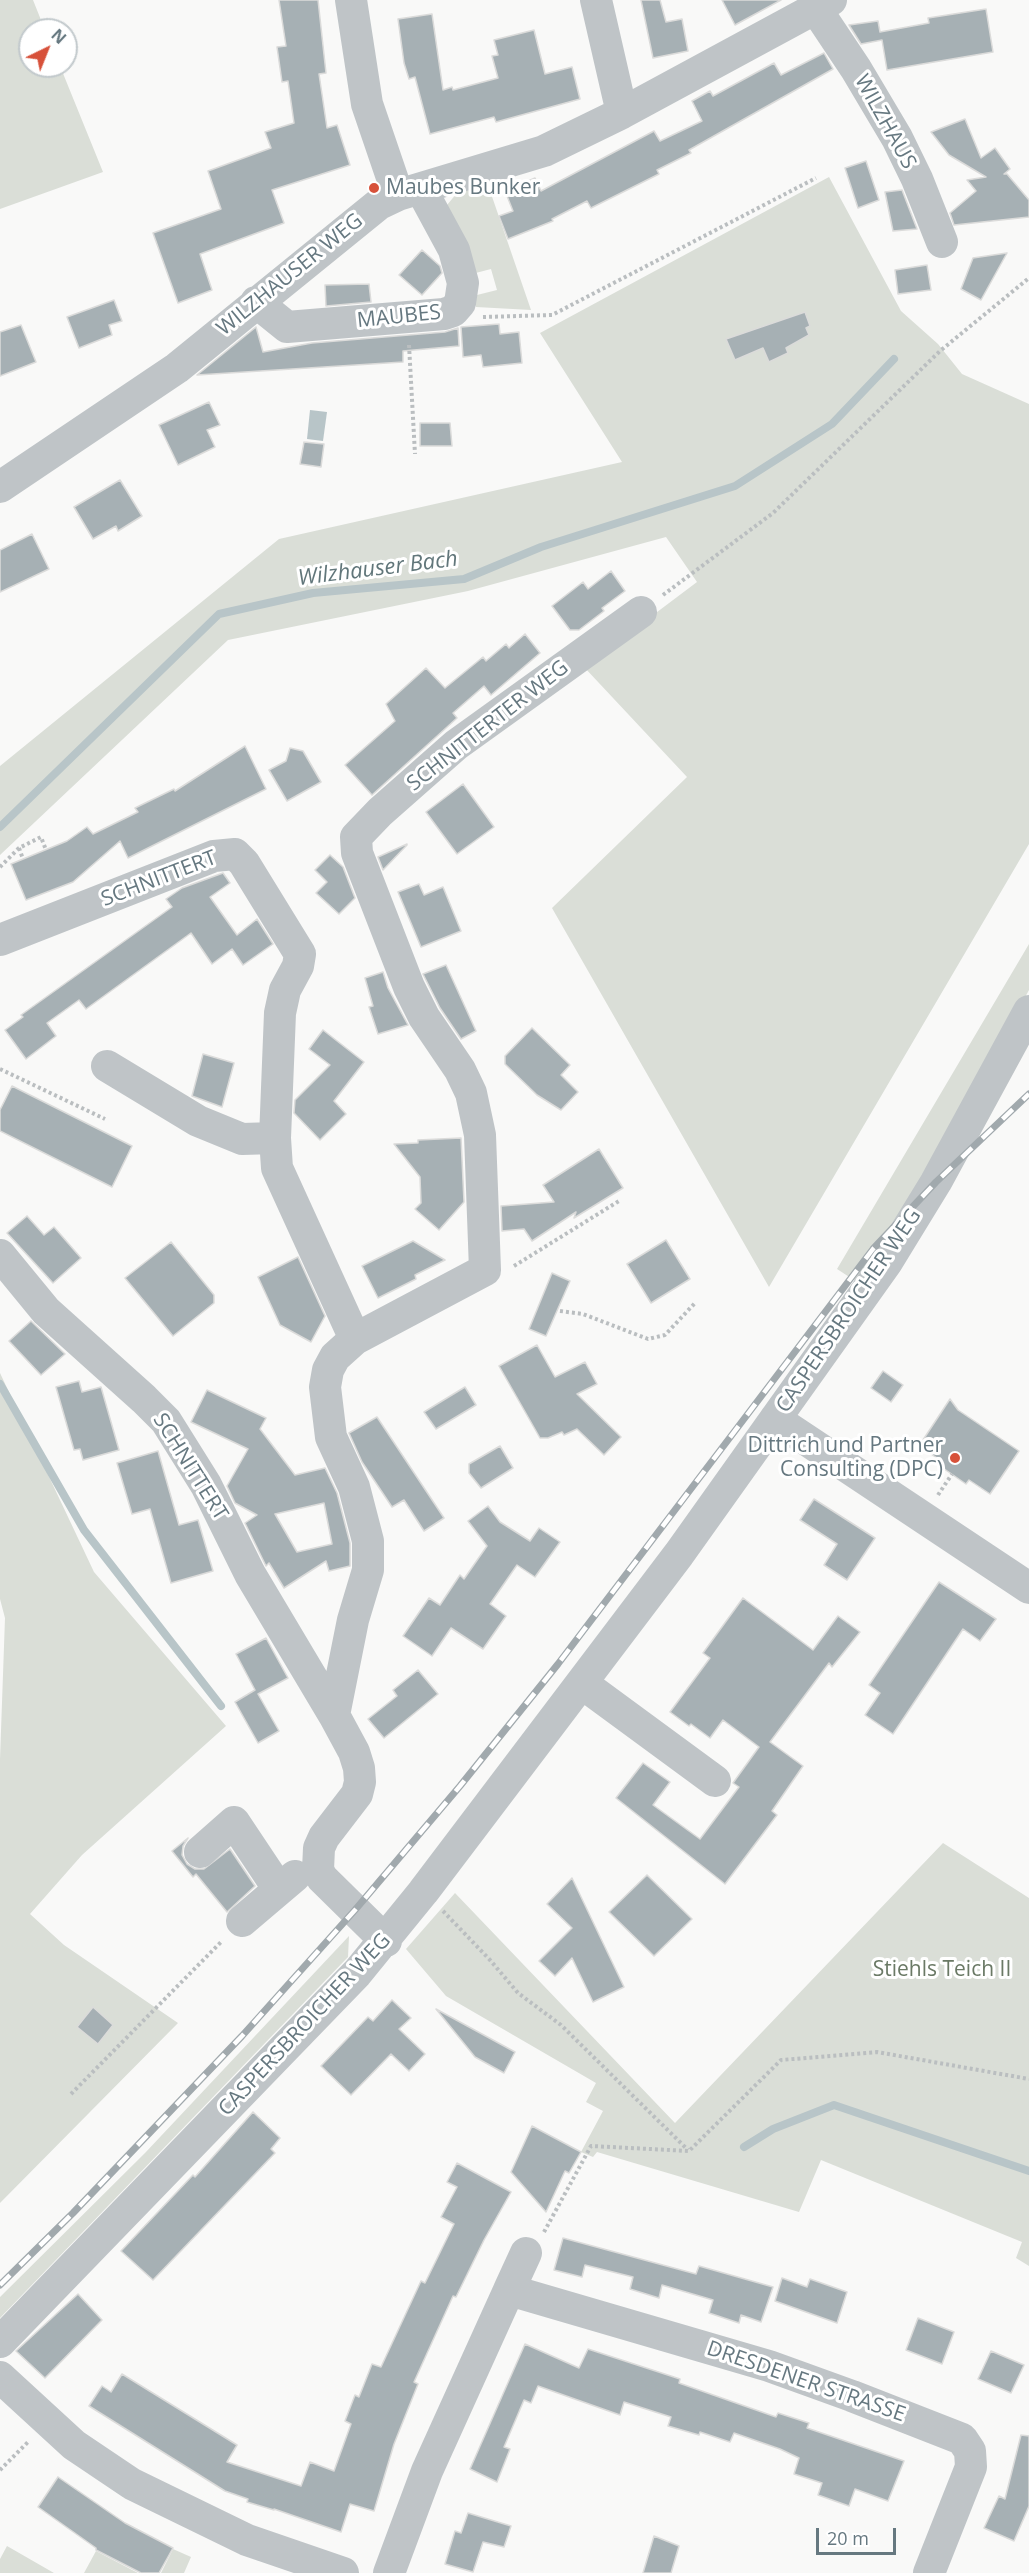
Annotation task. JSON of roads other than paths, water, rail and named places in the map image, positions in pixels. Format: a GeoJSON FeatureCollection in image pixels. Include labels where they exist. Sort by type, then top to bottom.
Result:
{"type":"FeatureCollection","features":[{"type":"Feature","properties":{"kind":"street","name":"MAUBES"},"geometry":{"type":"LineString","coordinates":[[256,302],[287,327],[444,314],[453,311],[460,303],[463,283],[454,250],[409,192],[367,104],[351,0]]}},
{"type":"Feature","properties":{"kind":"street"},"geometry":{"type":"LineString","coordinates":[[596,0],[622,112]]}},
{"type":"Feature","properties":{"kind":"street","name":"WILZHAUSER WEG"},"geometry":{"type":"LineString","coordinates":[[0,487],[177,368],[357,219],[379,204],[409,192],[544,151],[622,112],[823,4]]}},
{"type":"Feature","properties":{"kind":"street","name":"WILZHAUS"},"geometry":{"type":"LineString","coordinates":[[823,4],[856,69],[897,138],[917,179],[942,242]]}},
{"type":"Feature","properties":{"kind":"street","name":"SCHNITTERTER WEG"},"geometry":{"type":"LineString","coordinates":[[334,1715],[353,1620],[368,1570],[368,1541],[354,1486],[331,1437],[325,1387],[328,1370],[335,1357],[355,1339],[485,1270],[480,1135],[471,1093],[460,1070],[424,1017],[408,987],[357,853],[356,837],[380,812],[458,744],[641,612]]}},
{"type":"Feature","properties":{"kind":"street","name":"SCHNITTERT"},"geometry":{"type":"LineString","coordinates":[[0,940],[214,856],[235,854],[244,863],[300,954],[298,966],[285,990],[280,1012],[275,1138],[277,1168],[355,1339]]}},
{"type":"Feature","properties":{"kind":"street","name":"CASPERSBROICHER WEG"},"geometry":{"type":"LineString","coordinates":[[0,2342],[386,1941],[679,1554],[886,1262],[936,1182],[1029,1011]]}},
{"type":"Feature","properties":{"kind":"street"},"geometry":{"type":"LineString","coordinates":[[107,1066],[198,1121],[242,1138],[275,1138]]}},
{"type":"Feature","properties":{"kind":"street","name":"SCHNITTERT"},"geometry":{"type":"LineString","coordinates":[[0,1255],[46,1311],[166,1421],[206,1485],[250,1574],[334,1715]]}},
{"type":"Feature","properties":{"kind":"street"},"geometry":{"type":"LineString","coordinates":[[775,1419],[1029,1588]]}},
{"type":"Feature","properties":{"kind":"street"},"geometry":{"type":"LineString","coordinates":[[583,1683],[715,1781]]}},
{"type":"Feature","properties":{"kind":"street"},"geometry":{"type":"LineString","coordinates":[[334,1715],[354,1752],[360,1782],[357,1794],[349,1808],[324,1837],[317,1860],[322,1878],[386,1941]]}},
{"type":"Feature","properties":{"kind":"street"},"geometry":{"type":"LineString","coordinates":[[200,1852],[234,1822],[278,1888]]}},
{"type":"Feature","properties":{"kind":"street"},"geometry":{"type":"LineString","coordinates":[[242,1921],[278,1888],[317,1860]]}},
{"type":"Feature","properties":{"kind":"street"},"geometry":{"type":"LineString","coordinates":[[389,2573],[427,2471],[526,2253]]}},
{"type":"Feature","properties":{"kind":"street","name":"DRESDENER STRASSE"},"geometry":{"type":"LineString","coordinates":[[508,2290],[770,2366],[962,2439],[970,2451],[971,2467],[929,2573]]}},
{"type":"Feature","properties":{"kind":"street"},"geometry":{"type":"LineString","coordinates":[[0,2377],[74,2445],[132,2484],[238,2536],[343,2573]]}},
{"type":"Feature","properties":{"kind":"waterway","name":"Wilzhauser Bach"},"geometry":{"type":"LineString","coordinates":[[0,827],[219,614],[313,593],[464,579],[541,547],[735,486],[832,424],[894,359]]}},
{"type":"Feature","properties":{"kind":"waterway"},"geometry":{"type":"LineString","coordinates":[[0,1384],[84,1530],[221,1706]]}},
{"type":"Feature","properties":{"kind":"waterway"},"geometry":{"type":"LineString","coordinates":[[744,2147],[773,2129],[834,2105],[1029,2171]]}},
{"type":"Feature","properties":{"kind":"railway"},"geometry":{"type":"LineString","coordinates":[[0,2285],[73,2213],[242,2036],[355,1910],[460,1786],[558,1664],[873,1249],[936,1182],[1029,1094]]}},
{"type":"Feature","properties":{"kind":"place","name":"Maubes Bunker"},"geometry":{"type":"Point","coordinates":[374,188]}},
{"type":"Feature","properties":{"kind":"place","name":"Dittrich und Partner Consulting (DPC)"},"geometry":{"type":"Point","coordinates":[955,1458]}},
{"type":"Feature","properties":{"kind":"park label","name":"Stiehls Teich II"},"geometry":{"type":"Point","coordinates":[942,1970]}}]}
